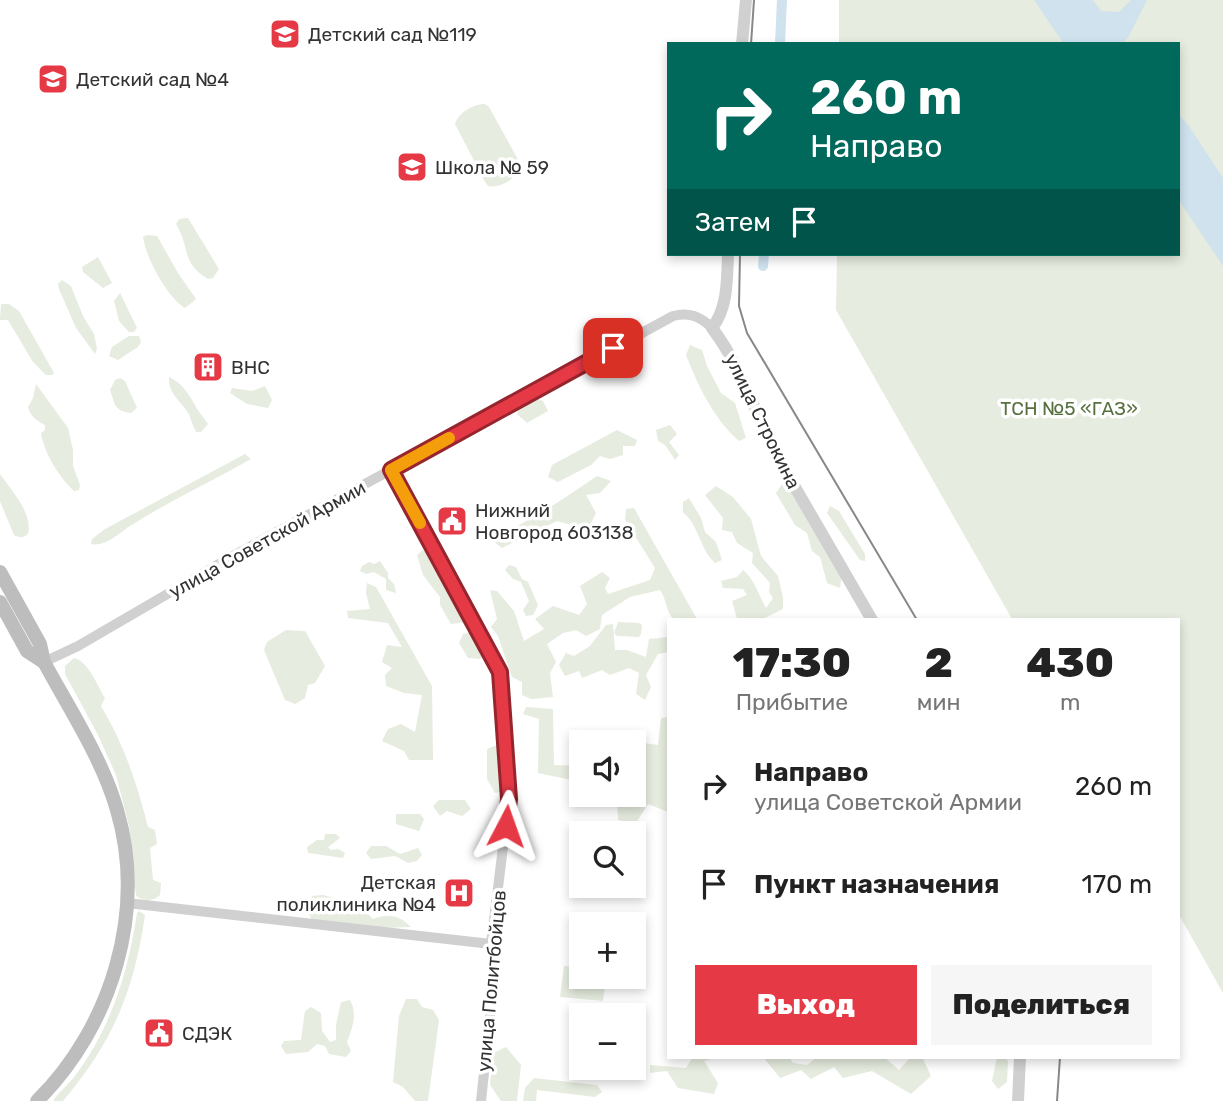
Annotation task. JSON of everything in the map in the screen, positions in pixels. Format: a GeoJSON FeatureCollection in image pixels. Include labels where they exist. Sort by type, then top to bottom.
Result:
{"type":"FeatureCollection","features":[{"type":"Feature","properties":{"kind":"main road"},"geometry":{"type":"LineString","coordinates":[[0,572],[40,644],[44,662],[106,779],[118,812],[125,850],[127,903],[119,953],[109,990],[92,1028],[66,1068],[37,1101]]}},
{"type":"Feature","properties":{"kind":"main road"},"geometry":{"type":"LineString","coordinates":[[0,602],[27,651],[44,662]]}},
{"type":"Feature","properties":{"kind":"street"},"geometry":{"type":"LineString","coordinates":[[743,42],[746,0]]}},
{"type":"Feature","properties":{"kind":"street"},"geometry":{"type":"LineString","coordinates":[[712,328],[721,317],[728,256]]}},
{"type":"Feature","properties":{"kind":"street","name":"улица Советской Армии"},"geometry":{"type":"LineString","coordinates":[[44,662],[78,646],[231,557],[673,316],[692,314],[712,328]]}},
{"type":"Feature","properties":{"kind":"street","name":"улица Строкина"},"geometry":{"type":"LineString","coordinates":[[712,328],[741,374],[774,451],[871,618]]}},
{"type":"Feature","properties":{"kind":"street","name":"улица Политбойцов"},"geometry":{"type":"LineString","coordinates":[[391,470],[500,672],[509,799],[491,944],[496,960],[481,1101]]}},
{"type":"Feature","properties":{"kind":"street"},"geometry":{"type":"LineString","coordinates":[[127,903],[491,944]]}},
{"type":"Feature","properties":{"kind":"street"},"geometry":{"type":"LineString","coordinates":[[1018,1101],[1020,1059]]}},
{"type":"Feature","properties":{"kind":"green space","name":"ТСН №5 «ГАЗ»"},"geometry":{"type":"Polygon","coordinates":[[[839,0],[1223,0],[1223,993],[1180,917],[1180,618],[1011,618],[836,310],[837,256],[1180,256],[1180,42],[839,42],[839,0]]]}},
{"type":"Feature","properties":{"kind":"green space"},"geometry":{"type":"Polygon","coordinates":[[[485,104],[521,165],[512,178],[493,186],[488,186],[485,182],[455,124],[459,116],[467,110],[485,104]]]}},
{"type":"Feature","properties":{"kind":"green space"},"geometry":{"type":"Polygon","coordinates":[[[188,218],[219,269],[213,278],[208,279],[199,273],[190,260],[176,224],[179,219],[188,218]]]}},
{"type":"Feature","properties":{"kind":"green space"},"geometry":{"type":"Polygon","coordinates":[[[157,236],[196,299],[185,308],[171,295],[153,266],[143,237],[157,236]]]}},
{"type":"Feature","properties":{"kind":"green space"},"geometry":{"type":"Polygon","coordinates":[[[98,257],[112,283],[103,288],[83,272],[82,267],[98,257]]]}},
{"type":"Feature","properties":{"kind":"green space"},"geometry":{"type":"Polygon","coordinates":[[[62,280],[71,286],[83,316],[94,334],[97,349],[95,354],[76,328],[59,289],[58,284],[62,280]]]}},
{"type":"Feature","properties":{"kind":"green space"},"geometry":{"type":"Polygon","coordinates":[[[120,293],[137,328],[134,332],[129,332],[119,321],[114,301],[120,293]]]}},
{"type":"Feature","properties":{"kind":"green space"},"geometry":{"type":"Polygon","coordinates":[[[1,304],[9,304],[19,311],[54,373],[52,375],[46,375],[33,362],[8,320],[0,320],[1,304]]]}},
{"type":"Feature","properties":{"kind":"green space"},"geometry":{"type":"Polygon","coordinates":[[[129,336],[139,336],[141,342],[138,347],[118,360],[109,356],[112,347],[129,336]]]}},
{"type":"Feature","properties":{"kind":"green space"},"geometry":{"type":"Polygon","coordinates":[[[690,345],[702,350],[721,393],[735,403],[746,438],[739,441],[722,423],[708,401],[686,355],[690,345]]]}},
{"type":"Feature","properties":{"kind":"green space"},"geometry":{"type":"Polygon","coordinates":[[[169,377],[185,389],[208,424],[201,432],[196,432],[189,414],[173,393],[169,377]]]}},
{"type":"Feature","properties":{"kind":"green space"},"geometry":{"type":"Polygon","coordinates":[[[120,378],[125,381],[137,408],[131,413],[118,409],[114,403],[110,390],[115,380],[120,378]]]}},
{"type":"Feature","properties":{"kind":"green space"},"geometry":{"type":"Polygon","coordinates":[[[36,384],[68,428],[79,490],[74,491],[53,464],[41,433],[45,430],[45,425],[34,418],[29,410],[36,384]]]}},
{"type":"Feature","properties":{"kind":"green space"},"geometry":{"type":"Polygon","coordinates":[[[265,386],[272,400],[268,408],[247,404],[230,393],[232,388],[252,391],[265,386]]]}},
{"type":"Feature","properties":{"kind":"green space"},"geometry":{"type":"Polygon","coordinates":[[[534,398],[543,401],[548,411],[527,423],[517,414],[520,406],[534,398]]]}},
{"type":"Feature","properties":{"kind":"green space"},"geometry":{"type":"Polygon","coordinates":[[[670,425],[677,434],[669,442],[679,455],[675,460],[665,445],[658,441],[656,430],[670,425]]]}},
{"type":"Feature","properties":{"kind":"green space"},"geometry":{"type":"Polygon","coordinates":[[[617,430],[637,440],[635,446],[623,446],[623,455],[610,459],[600,456],[591,465],[558,482],[548,477],[552,465],[617,430]]]}},
{"type":"Feature","properties":{"kind":"green space"},"geometry":{"type":"Polygon","coordinates":[[[245,454],[251,459],[160,508],[112,539],[91,544],[92,539],[105,529],[245,454]]]}},
{"type":"Feature","properties":{"kind":"green space"},"geometry":{"type":"Polygon","coordinates":[[[0,474],[24,510],[29,526],[25,536],[14,535],[0,501],[0,474]]]}},
{"type":"Feature","properties":{"kind":"green space"},"geometry":{"type":"Polygon","coordinates":[[[597,476],[611,481],[600,493],[586,495],[596,513],[590,525],[575,526],[557,521],[502,548],[493,541],[561,501],[597,476]]]}},
{"type":"Feature","properties":{"kind":"green space"},"geometry":{"type":"Polygon","coordinates":[[[782,484],[792,488],[842,573],[840,588],[827,583],[820,557],[812,551],[807,533],[795,525],[776,493],[782,484]]]}},
{"type":"Feature","properties":{"kind":"green space"},"geometry":{"type":"Polygon","coordinates":[[[716,486],[733,497],[751,519],[761,556],[778,576],[783,609],[765,618],[737,618],[732,601],[747,595],[743,589],[723,588],[721,581],[737,577],[743,570],[766,608],[773,598],[769,592],[770,583],[752,563],[753,553],[737,543],[732,532],[722,530],[723,518],[705,495],[716,486]]]}},
{"type":"Feature","properties":{"kind":"green space"},"geometry":{"type":"Polygon","coordinates":[[[689,498],[701,518],[705,532],[716,542],[722,560],[715,563],[710,557],[693,524],[683,512],[683,502],[689,498]]]}},
{"type":"Feature","properties":{"kind":"green space"},"geometry":{"type":"Polygon","coordinates":[[[830,506],[839,511],[865,554],[865,561],[860,560],[827,513],[830,506]]]}},
{"type":"Feature","properties":{"kind":"green space"},"geometry":{"type":"Polygon","coordinates":[[[634,508],[696,618],[672,618],[660,590],[630,597],[602,615],[600,629],[586,636],[576,630],[563,633],[547,644],[556,662],[550,673],[553,697],[531,699],[522,695],[522,682],[512,677],[498,636],[491,627],[497,619],[490,590],[497,591],[514,611],[524,641],[544,629],[535,619],[553,606],[579,615],[587,604],[580,586],[602,572],[610,578],[605,588],[608,594],[650,580],[655,568],[625,520],[626,509],[634,508]]]}},
{"type":"Feature","properties":{"kind":"green space"},"geometry":{"type":"Polygon","coordinates":[[[423,550],[448,576],[458,610],[469,617],[467,622],[451,624],[440,605],[440,597],[423,575],[417,555],[423,550]]]}},
{"type":"Feature","properties":{"kind":"green space"},"geometry":{"type":"Polygon","coordinates":[[[380,561],[394,584],[396,593],[386,590],[386,579],[374,572],[366,574],[360,571],[362,566],[369,562],[374,564],[380,561]]]}},
{"type":"Feature","properties":{"kind":"green space"},"geometry":{"type":"Polygon","coordinates":[[[509,565],[516,567],[522,579],[528,582],[538,605],[533,615],[526,616],[523,610],[529,601],[521,582],[513,579],[505,570],[509,565]]]}},
{"type":"Feature","properties":{"kind":"green space"},"geometry":{"type":"Polygon","coordinates":[[[367,583],[376,587],[432,686],[433,760],[409,760],[404,751],[382,741],[388,729],[401,724],[415,732],[422,695],[404,693],[386,686],[385,675],[392,668],[382,662],[387,645],[402,647],[388,623],[348,618],[347,611],[370,609],[366,593],[367,583]]]}},
{"type":"Feature","properties":{"kind":"green space"},"geometry":{"type":"Polygon","coordinates":[[[618,622],[639,623],[642,625],[641,634],[639,637],[617,636],[614,633],[618,622]]]}},
{"type":"Feature","properties":{"kind":"green space"},"geometry":{"type":"Polygon","coordinates":[[[613,624],[615,650],[627,650],[646,657],[649,639],[667,637],[667,652],[658,654],[646,675],[651,687],[645,700],[636,694],[639,673],[629,668],[610,675],[602,670],[582,678],[579,671],[565,676],[559,665],[566,653],[574,656],[590,646],[606,625],[613,624]]]}},
{"type":"Feature","properties":{"kind":"green space"},"geometry":{"type":"Polygon","coordinates":[[[286,630],[305,631],[325,666],[315,683],[308,685],[305,698],[295,704],[285,700],[264,650],[267,642],[286,630]]]}},
{"type":"Feature","properties":{"kind":"green space"},"geometry":{"type":"Polygon","coordinates":[[[475,631],[488,651],[480,659],[468,658],[459,643],[463,634],[475,631]]]}},
{"type":"Feature","properties":{"kind":"green space"},"geometry":{"type":"Polygon","coordinates":[[[74,658],[88,669],[105,698],[101,706],[129,765],[148,827],[155,830],[157,844],[150,848],[153,880],[161,883],[160,895],[151,900],[136,896],[129,826],[116,775],[65,674],[65,666],[74,658]]]}},
{"type":"Feature","properties":{"kind":"green space"},"geometry":{"type":"Polygon","coordinates":[[[526,707],[553,709],[554,765],[569,766],[569,779],[538,773],[539,719],[523,714],[526,707]]]}},
{"type":"Feature","properties":{"kind":"green space"},"geometry":{"type":"Polygon","coordinates":[[[667,717],[667,812],[648,804],[637,821],[618,820],[617,807],[646,807],[646,743],[658,745],[661,718],[667,717]]]}},
{"type":"Feature","properties":{"kind":"green space"},"geometry":{"type":"Polygon","coordinates":[[[497,745],[502,774],[500,792],[495,793],[487,779],[487,749],[497,745]]]}},
{"type":"Feature","properties":{"kind":"green space"},"geometry":{"type":"Polygon","coordinates":[[[439,800],[465,800],[471,809],[462,816],[447,811],[440,816],[433,806],[439,800]]]}},
{"type":"Feature","properties":{"kind":"green space"},"geometry":{"type":"Polygon","coordinates":[[[396,814],[420,814],[424,819],[419,831],[396,824],[396,814]]]}},
{"type":"Feature","properties":{"kind":"green space"},"geometry":{"type":"Polygon","coordinates":[[[325,834],[336,834],[340,838],[328,847],[345,853],[343,858],[308,853],[307,847],[317,840],[324,840],[325,834]]]}},
{"type":"Feature","properties":{"kind":"green space"},"geometry":{"type":"Polygon","coordinates":[[[371,846],[386,846],[400,854],[418,848],[422,855],[417,861],[408,863],[395,856],[371,859],[366,853],[371,846]]]}},
{"type":"Feature","properties":{"kind":"green space"},"geometry":{"type":"Polygon","coordinates":[[[323,895],[359,905],[373,919],[394,916],[411,927],[379,928],[312,920],[307,910],[312,896],[323,895]]]}},
{"type":"Feature","properties":{"kind":"green space"},"geometry":{"type":"Polygon","coordinates":[[[139,911],[145,915],[135,968],[119,1014],[80,1079],[63,1101],[53,1101],[75,1076],[99,1039],[123,978],[139,911]]]}},
{"type":"Feature","properties":{"kind":"green space"},"geometry":{"type":"Polygon","coordinates":[[[564,966],[569,967],[569,989],[604,989],[603,1001],[560,997],[564,966]]]}},
{"type":"Feature","properties":{"kind":"green space"},"geometry":{"type":"Polygon","coordinates":[[[406,999],[417,999],[422,1007],[433,1010],[439,1020],[428,1101],[415,1101],[403,1087],[393,1082],[399,1016],[406,999]]]}},
{"type":"Feature","properties":{"kind":"green space"},"geometry":{"type":"Polygon","coordinates":[[[350,1000],[354,1016],[347,1042],[351,1051],[346,1057],[329,1054],[325,1046],[317,1044],[308,1052],[286,1054],[281,1046],[284,1041],[301,1040],[305,1011],[311,1007],[321,1013],[322,1031],[330,1042],[336,1040],[341,1002],[350,1000]]]}},
{"type":"Feature","properties":{"kind":"green space"},"geometry":{"type":"Polygon","coordinates":[[[506,1047],[521,1065],[517,1101],[501,1101],[490,1085],[493,1053],[506,1047]]]}},
{"type":"Feature","properties":{"kind":"green space"},"geometry":{"type":"Polygon","coordinates":[[[692,1059],[710,1059],[704,1061],[718,1083],[714,1094],[678,1088],[667,1071],[650,1073],[650,1065],[686,1068],[692,1059]]]}},
{"type":"Feature","properties":{"kind":"green space"},"geometry":{"type":"Polygon","coordinates":[[[765,1059],[790,1059],[793,1063],[807,1065],[814,1059],[886,1059],[899,1070],[909,1059],[923,1059],[931,1076],[911,1094],[872,1071],[843,1078],[834,1067],[811,1079],[801,1070],[780,1078],[765,1059]]]}},
{"type":"Feature","properties":{"kind":"green space"},"geometry":{"type":"Polygon","coordinates":[[[997,1059],[1006,1059],[1007,1082],[998,1089],[992,1081],[997,1059]]]}},
{"type":"Feature","properties":{"kind":"green space"},"geometry":{"type":"Polygon","coordinates":[[[534,1078],[597,1085],[602,1092],[595,1097],[537,1090],[536,1101],[523,1101],[525,1088],[534,1078]]]}},
{"type":"Feature","properties":{"kind":"water"},"geometry":{"type":"Polygon","coordinates":[[[1034,0],[1093,0],[1101,11],[1119,12],[1131,0],[1147,0],[1124,42],[1063,42],[1034,0]]]}},
{"type":"Feature","properties":{"kind":"water"},"geometry":{"type":"Polygon","coordinates":[[[1180,116],[1223,178],[1223,266],[1180,202],[1180,116]]]}},
{"type":"Feature","properties":{"kind":"waterway"},"geometry":{"type":"LineString","coordinates":[[780,42],[782,0]]}},
{"type":"Feature","properties":{"kind":"waterway"},"geometry":{"type":"LineString","coordinates":[[763,266],[764,256]]}},
{"type":"Feature","properties":{"kind":"tram line"},"geometry":{"type":"LineString","coordinates":[[751,42],[754,0]]}},
{"type":"Feature","properties":{"kind":"tram line"},"geometry":{"type":"LineString","coordinates":[[740,256],[739,306],[747,333],[916,618]]}},
{"type":"Feature","properties":{"kind":"tram line"},"geometry":{"type":"LineString","coordinates":[[1057,1101],[1060,1059]]}},
{"type":"Feature","properties":{"kind":"slow traffic"},"geometry":{"type":"LineString","coordinates":[[420,523],[391,470],[449,438]]}},
{"type":"Feature","properties":{"kind":"place","name":"Детский сад №119"},"geometry":{"type":"Point","coordinates":[285,34]}},
{"type":"Feature","properties":{"kind":"place","name":"Детский сад №4"},"geometry":{"type":"Point","coordinates":[53,79]}},
{"type":"Feature","properties":{"kind":"place","name":"Школа № 59"},"geometry":{"type":"Point","coordinates":[412,167]}},
{"type":"Feature","properties":{"kind":"place","name":"ВНС"},"geometry":{"type":"Point","coordinates":[208,367]}},
{"type":"Feature","properties":{"kind":"place","name":"Нижний Новгород 603138"},"geometry":{"type":"Point","coordinates":[452,521]}},
{"type":"Feature","properties":{"kind":"place","name":"Детская поликлиника №4"},"geometry":{"type":"Point","coordinates":[459,893]}},
{"type":"Feature","properties":{"kind":"place","name":"СДЭК"},"geometry":{"type":"Point","coordinates":[159,1033]}},
{"type":"Feature","properties":{"kind":"route"},"geometry":{"type":"LineString","coordinates":[[506,826],[509,799],[500,672],[391,470],[613,348]]}}]}
